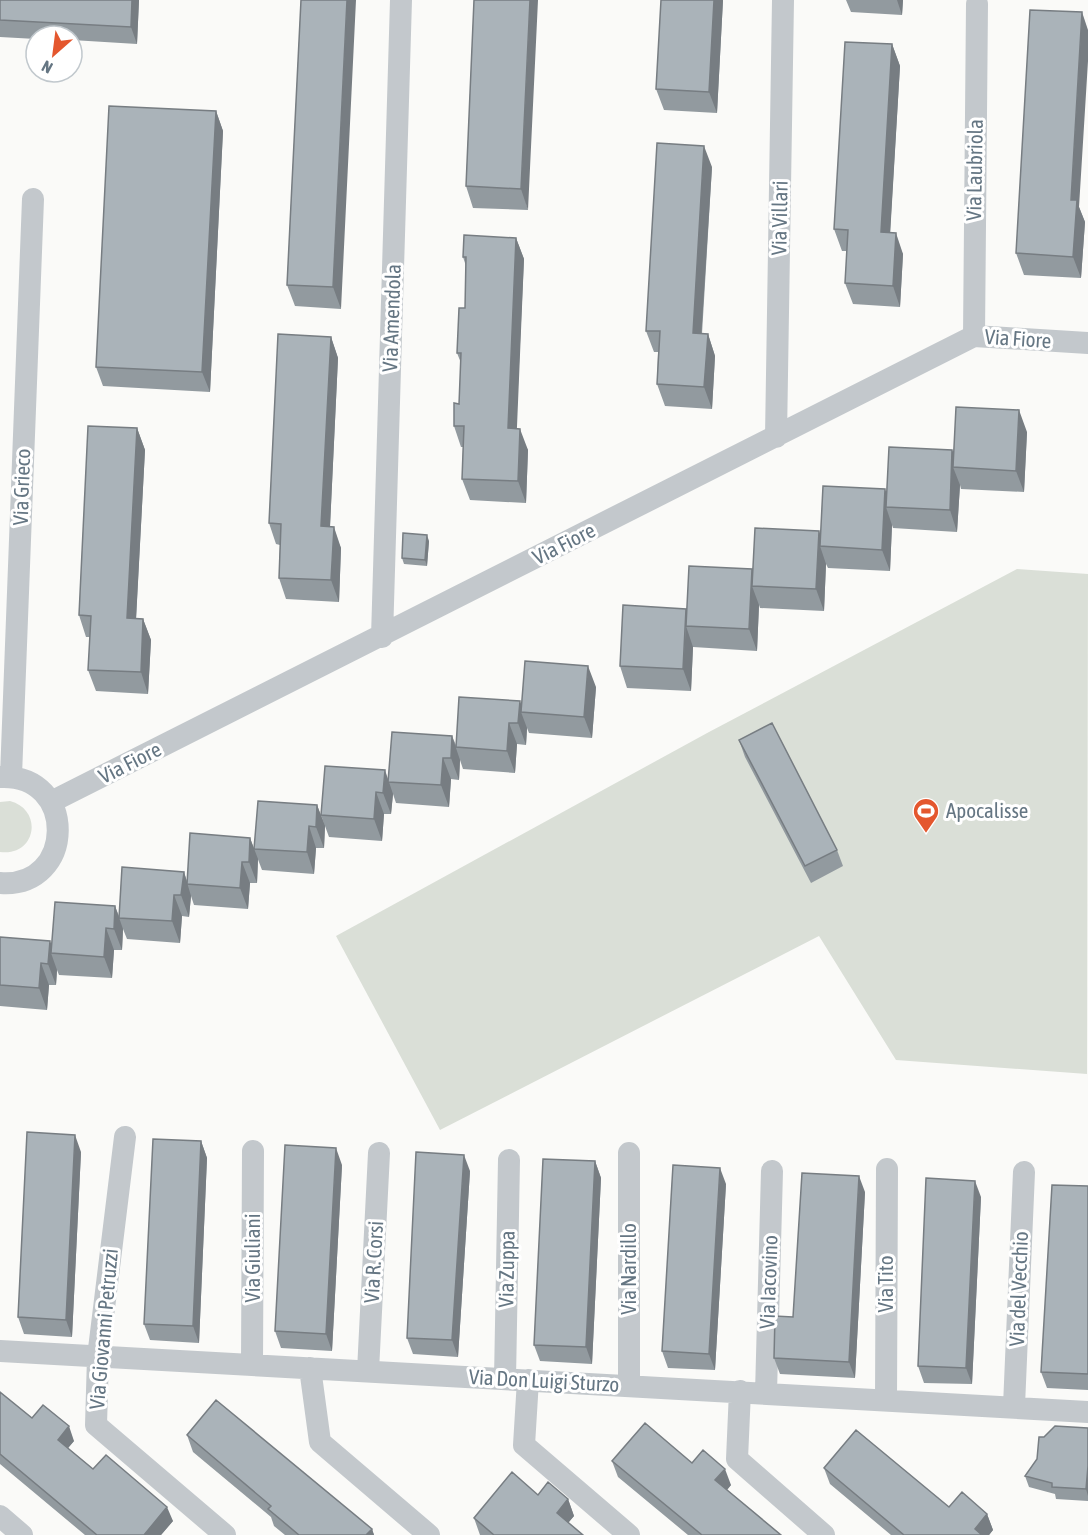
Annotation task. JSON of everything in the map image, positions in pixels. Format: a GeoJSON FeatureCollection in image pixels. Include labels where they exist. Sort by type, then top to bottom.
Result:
{"type":"FeatureCollection","features":[{"type":"Feature","properties":{"kind":"street","name":"Via Amendola"},"geometry":{"type":"LineString","coordinates":[[382,637],[401,0]]}},
{"type":"Feature","properties":{"kind":"street","name":"Via Villari"},"geometry":{"type":"LineString","coordinates":[[776,437],[783,0]]}},
{"type":"Feature","properties":{"kind":"street","name":"Via Laubriola"},"geometry":{"type":"LineString","coordinates":[[974,336],[977,4]]}},
{"type":"Feature","properties":{"kind":"street","name":"Via Grieco"},"geometry":{"type":"LineString","coordinates":[[6,777],[33,199]]}},
{"type":"Feature","properties":{"kind":"street","name":"Via Fiore"},"geometry":{"type":"LineString","coordinates":[[51,802],[382,637],[974,336],[1088,343]]}},
{"type":"Feature","properties":{"kind":"street"},"geometry":{"type":"LineString","coordinates":[[0,883],[27,879],[42,869],[53,855],[58,838],[58,819],[51,802],[34,785],[6,777]]}},
{"type":"Feature","properties":{"kind":"street","name":"Via Giovanni Petruzzi"},"geometry":{"type":"LineString","coordinates":[[125,1137],[98,1357],[96,1425],[225,1535]]}},
{"type":"Feature","properties":{"kind":"street","name":"Via Giuliani"},"geometry":{"type":"LineString","coordinates":[[252,1365],[253,1151]]}},
{"type":"Feature","properties":{"kind":"street","name":"Via R. Corsi"},"geometry":{"type":"LineString","coordinates":[[368,1371],[379,1153]]}},
{"type":"Feature","properties":{"kind":"street","name":"Via Nardillo"},"geometry":{"type":"LineString","coordinates":[[629,1154],[629,1385]]}},
{"type":"Feature","properties":{"kind":"street","name":"Via Zuppa"},"geometry":{"type":"LineString","coordinates":[[505,1379],[509,1160]]}},
{"type":"Feature","properties":{"kind":"street","name":"Via Tito"},"geometry":{"type":"LineString","coordinates":[[886,1399],[887,1169]]}},
{"type":"Feature","properties":{"kind":"street","name":"Via Iacovino"},"geometry":{"type":"LineString","coordinates":[[766,1393],[772,1171]]}},
{"type":"Feature","properties":{"kind":"street","name":"Via del Vecchio"},"geometry":{"type":"LineString","coordinates":[[1014,1406],[1024,1172]]}},
{"type":"Feature","properties":{"kind":"street","name":"Via Don Luigi Sturzo"},"geometry":{"type":"LineString","coordinates":[[0,1351],[1014,1406],[1088,1412]]}},
{"type":"Feature","properties":{"kind":"street"},"geometry":{"type":"LineString","coordinates":[[310,1368],[320,1442],[429,1535]]}},
{"type":"Feature","properties":{"kind":"street"},"geometry":{"type":"LineString","coordinates":[[528,1380],[524,1445],[629,1535]]}},
{"type":"Feature","properties":{"kind":"street"},"geometry":{"type":"LineString","coordinates":[[740,1391],[737,1459],[824,1535]]}},
{"type":"Feature","properties":{"kind":"street"},"geometry":{"type":"LineString","coordinates":[[0,1516],[22,1535]]}},
{"type":"Feature","properties":{"kind":"shaded area"},"geometry":{"type":"Polygon","coordinates":[[[1017,569],[1088,574],[1087,1074],[896,1060],[819,936],[440,1130],[336,936],[709,732],[1017,569]]]}},
{"type":"Feature","properties":{"kind":"shaded area"},"geometry":{"type":"Polygon","coordinates":[[[10,801],[21,806],[28,813],[31,832],[22,847],[12,852],[0,852],[0,802],[10,801]]]}},
{"type":"Feature","properties":{"kind":"building"},"geometry":{"type":"Polygon","coordinates":[[[0,0],[132,0],[131,27],[0,20],[0,0]]]}},
{"type":"Feature","properties":{"kind":"building"},"geometry":{"type":"Polygon","coordinates":[[[301,0],[347,0],[333,287],[287,285],[301,0]]]}},
{"type":"Feature","properties":{"kind":"building"},"geometry":{"type":"Polygon","coordinates":[[[474,0],[530,0],[521,189],[466,186],[474,0]]]}},
{"type":"Feature","properties":{"kind":"building"},"geometry":{"type":"Polygon","coordinates":[[[661,0],[714,0],[709,92],[656,89],[661,0]]]}},
{"type":"Feature","properties":{"kind":"building"},"geometry":{"type":"Polygon","coordinates":[[[1030,10],[1082,12],[1071,200],[1077,200],[1073,257],[1016,253],[1030,10]]]}},
{"type":"Feature","properties":{"kind":"building"},"geometry":{"type":"Polygon","coordinates":[[[845,42],[892,44],[881,232],[896,233],[893,286],[845,283],[848,230],[834,229],[845,42]]]}},
{"type":"Feature","properties":{"kind":"building"},"geometry":{"type":"Polygon","coordinates":[[[109,106],[216,111],[202,372],[96,367],[109,106]]]}},
{"type":"Feature","properties":{"kind":"building"},"geometry":{"type":"Polygon","coordinates":[[[657,143],[704,146],[693,333],[708,334],[704,387],[657,384],[660,331],[646,331],[657,143]]]}},
{"type":"Feature","properties":{"kind":"building"},"geometry":{"type":"Polygon","coordinates":[[[464,235],[516,238],[508,428],[520,429],[518,481],[462,479],[464,426],[454,426],[454,403],[459,404],[461,353],[457,353],[459,308],[465,308],[464,235]]]}},
{"type":"Feature","properties":{"kind":"building"},"geometry":{"type":"Polygon","coordinates":[[[278,334],[331,337],[321,526],[334,527],[331,580],[279,578],[281,524],[269,523],[278,334]]]}},
{"type":"Feature","properties":{"kind":"building"},"geometry":{"type":"Polygon","coordinates":[[[956,407],[1019,410],[1016,471],[953,467],[956,407]]]}},
{"type":"Feature","properties":{"kind":"building"},"geometry":{"type":"Polygon","coordinates":[[[88,426],[137,428],[127,618],[143,619],[141,672],[88,670],[91,616],[79,615],[88,426]]]}},
{"type":"Feature","properties":{"kind":"building"},"geometry":{"type":"Polygon","coordinates":[[[889,447],[952,450],[950,510],[886,507],[889,447]]]}},
{"type":"Feature","properties":{"kind":"building"},"geometry":{"type":"Polygon","coordinates":[[[823,486],[885,489],[882,550],[820,546],[823,486]]]}},
{"type":"Feature","properties":{"kind":"building"},"geometry":{"type":"Polygon","coordinates":[[[755,528],[819,531],[816,589],[752,586],[755,528]]]}},
{"type":"Feature","properties":{"kind":"building"},"geometry":{"type":"Polygon","coordinates":[[[403,533],[427,535],[425,560],[402,558],[403,533]]]}},
{"type":"Feature","properties":{"kind":"building"},"geometry":{"type":"Polygon","coordinates":[[[689,566],[752,569],[749,629],[686,626],[689,566]]]}},
{"type":"Feature","properties":{"kind":"building"},"geometry":{"type":"Polygon","coordinates":[[[623,605],[686,609],[683,669],[620,666],[623,605]]]}},
{"type":"Feature","properties":{"kind":"building"},"geometry":{"type":"Polygon","coordinates":[[[525,661],[588,666],[584,717],[521,712],[525,661]]]}},
{"type":"Feature","properties":{"kind":"building"},"geometry":{"type":"Polygon","coordinates":[[[459,697],[520,701],[518,723],[509,723],[507,751],[456,747],[459,697]]]}},
{"type":"Feature","properties":{"kind":"building"},"geometry":{"type":"Polygon","coordinates":[[[772,723],[837,850],[805,866],[739,740],[772,723]]]}},
{"type":"Feature","properties":{"kind":"building"},"geometry":{"type":"Polygon","coordinates":[[[392,732],[452,736],[451,758],[443,758],[441,785],[388,782],[392,732]]]}},
{"type":"Feature","properties":{"kind":"building"},"geometry":{"type":"Polygon","coordinates":[[[325,766],[385,770],[383,793],[376,792],[374,819],[321,815],[325,766]]]}},
{"type":"Feature","properties":{"kind":"building"},"geometry":{"type":"Polygon","coordinates":[[[258,801],[317,805],[316,827],[309,826],[307,852],[254,849],[258,801]]]}},
{"type":"Feature","properties":{"kind":"building"},"geometry":{"type":"Polygon","coordinates":[[[190,833],[250,838],[249,862],[242,862],[240,888],[187,884],[190,833]]]}},
{"type":"Feature","properties":{"kind":"building"},"geometry":{"type":"Polygon","coordinates":[[[122,867],[184,872],[181,895],[174,895],[172,921],[119,918],[122,867]]]}},
{"type":"Feature","properties":{"kind":"building"},"geometry":{"type":"Polygon","coordinates":[[[55,902],[115,906],[114,929],[106,928],[104,957],[51,953],[55,902]]]}},
{"type":"Feature","properties":{"kind":"building"},"geometry":{"type":"Polygon","coordinates":[[[0,937],[50,941],[48,964],[41,963],[39,988],[0,985],[0,937]]]}},
{"type":"Feature","properties":{"kind":"building"},"geometry":{"type":"Polygon","coordinates":[[[27,1132],[75,1135],[66,1320],[18,1317],[27,1132]]]}},
{"type":"Feature","properties":{"kind":"building"},"geometry":{"type":"Polygon","coordinates":[[[153,1139],[201,1141],[193,1326],[144,1324],[153,1139]]]}},
{"type":"Feature","properties":{"kind":"building"},"geometry":{"type":"Polygon","coordinates":[[[285,1145],[336,1148],[326,1334],[275,1331],[285,1145]]]}},
{"type":"Feature","properties":{"kind":"building"},"geometry":{"type":"Polygon","coordinates":[[[416,1152],[464,1155],[452,1340],[407,1338],[416,1152]]]}},
{"type":"Feature","properties":{"kind":"building"},"geometry":{"type":"Polygon","coordinates":[[[543,1159],[595,1161],[586,1347],[534,1345],[543,1159]]]}},
{"type":"Feature","properties":{"kind":"building"},"geometry":{"type":"Polygon","coordinates":[[[673,1165],[720,1168],[709,1354],[662,1351],[673,1165]]]}},
{"type":"Feature","properties":{"kind":"building"},"geometry":{"type":"Polygon","coordinates":[[[802,1173],[859,1176],[849,1362],[774,1358],[775,1316],[793,1317],[802,1173]]]}},
{"type":"Feature","properties":{"kind":"building"},"geometry":{"type":"Polygon","coordinates":[[[926,1178],[975,1181],[966,1368],[918,1366],[926,1178]]]}},
{"type":"Feature","properties":{"kind":"building"},"geometry":{"type":"Polygon","coordinates":[[[1052,1185],[1088,1186],[1088,1374],[1041,1372],[1052,1185]]]}},
{"type":"Feature","properties":{"kind":"building"},"geometry":{"type":"Polygon","coordinates":[[[0,1392],[32,1418],[43,1405],[69,1426],[58,1440],[93,1469],[106,1455],[167,1507],[144,1535],[97,1535],[0,1454],[0,1392]]]}},
{"type":"Feature","properties":{"kind":"building"},"geometry":{"type":"Polygon","coordinates":[[[216,1400],[372,1529],[366,1535],[299,1535],[268,1509],[271,1506],[187,1435],[216,1400]]]}},
{"type":"Feature","properties":{"kind":"building"},"geometry":{"type":"Polygon","coordinates":[[[645,1423],[692,1463],[703,1450],[725,1469],[715,1480],[781,1535],[702,1535],[612,1461],[645,1423]]]}},
{"type":"Feature","properties":{"kind":"building"},"geometry":{"type":"Polygon","coordinates":[[[1055,1426],[1088,1428],[1086,1489],[1052,1487],[1052,1483],[1025,1476],[1037,1459],[1039,1437],[1044,1437],[1055,1426]]]}},
{"type":"Feature","properties":{"kind":"building"},"geometry":{"type":"Polygon","coordinates":[[[856,1430],[949,1507],[962,1492],[987,1514],[975,1529],[982,1535],[904,1535],[824,1468],[856,1430]]]}},
{"type":"Feature","properties":{"kind":"building"},"geometry":{"type":"Polygon","coordinates":[[[512,1472],[538,1495],[548,1482],[568,1499],[557,1513],[583,1535],[494,1535],[474,1518],[512,1472]]]}},
{"type":"Feature","properties":{"kind":"place","name":"Apocalisse"},"geometry":{"type":"Point","coordinates":[926,834]}}]}
